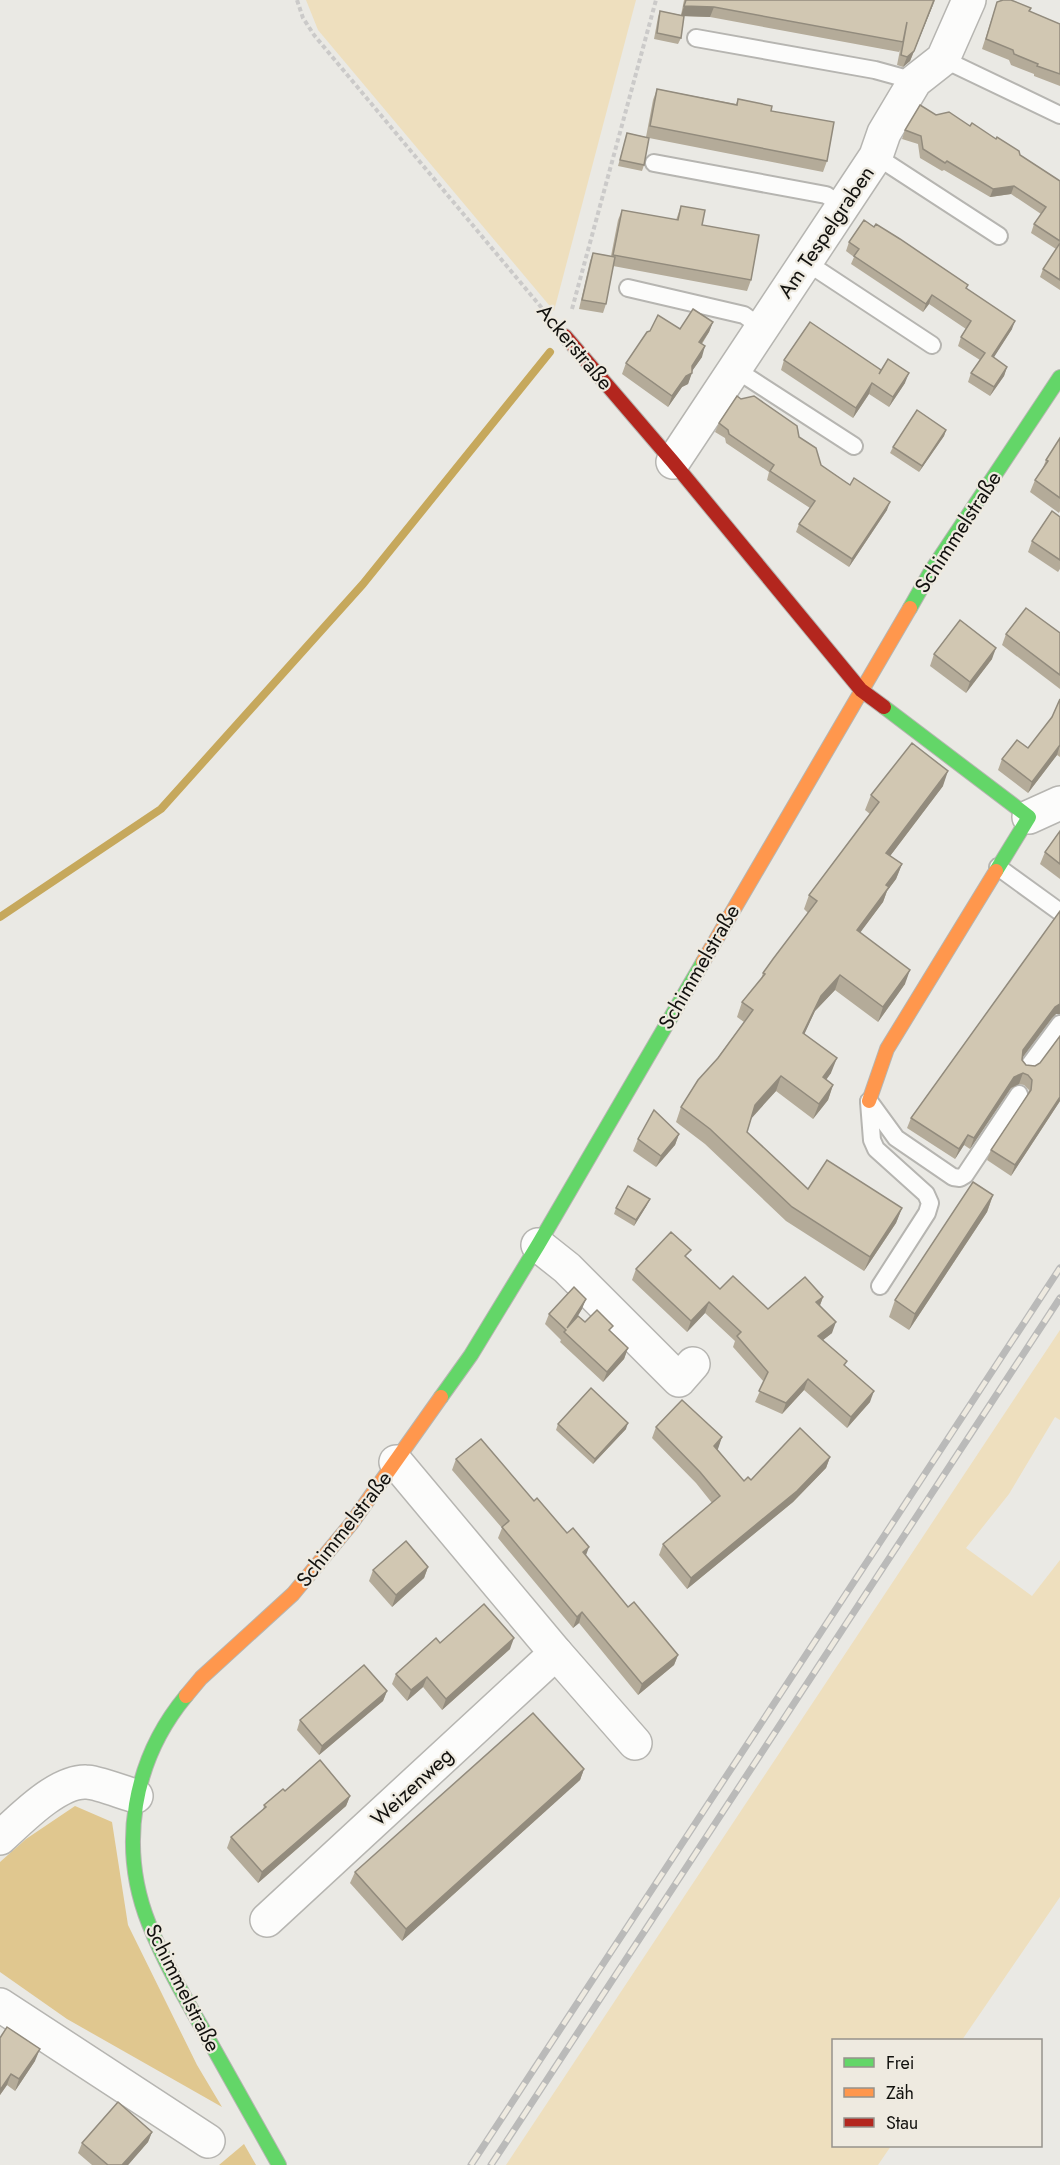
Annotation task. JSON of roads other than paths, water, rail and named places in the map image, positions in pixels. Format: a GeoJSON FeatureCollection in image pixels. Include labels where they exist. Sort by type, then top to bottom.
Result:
{"type":"FeatureCollection","features":[{"type":"Feature","properties":{"kind":"street","name":"Am Tespelgraben"},"geometry":{"type":"LineString","coordinates":[[673,462],[876,156],[884,133],[915,81],[943,59],[969,0]]}},
{"type":"Feature","properties":{"kind":"street","name":"Ackerstraße"},"geometry":{"type":"LineString","coordinates":[[565,336],[673,462],[861,690]]}},
{"type":"Feature","properties":{"kind":"street","name":"Schimmelstraße"},"geometry":{"type":"LineString","coordinates":[[279,2165],[173,1977],[148,1922],[135,1877],[133,1830],[136,1796],[152,1747],[172,1713],[201,1678],[293,1594],[351,1524],[471,1355],[538,1245],[931,571],[1060,377]]}},
{"type":"Feature","properties":{"kind":"street"},"geometry":{"type":"LineString","coordinates":[[861,690],[1029,818]]}},
{"type":"Feature","properties":{"kind":"street"},"geometry":{"type":"LineString","coordinates":[[869,1101],[887,1049],[1029,818],[1060,803]]}},
{"type":"Feature","properties":{"kind":"street"},"geometry":{"type":"LineString","coordinates":[[538,1245],[567,1268],[679,1380],[693,1364]]}},
{"type":"Feature","properties":{"kind":"street"},"geometry":{"type":"LineString","coordinates":[[396,1462],[556,1653],[635,1743]]}},
{"type":"Feature","properties":{"kind":"street","name":"Weizenweg"},"geometry":{"type":"LineString","coordinates":[[267,1920],[556,1653]]}},
{"type":"Feature","properties":{"kind":"street"},"geometry":{"type":"LineString","coordinates":[[0,1838],[20,1819],[61,1788],[86,1782],[136,1796]]}},
{"type":"Feature","properties":{"kind":"street"},"geometry":{"type":"LineString","coordinates":[[0,2005],[208,2141]]}},
{"type":"Feature","properties":{"kind":"lane"},"geometry":{"type":"LineString","coordinates":[[696,38],[875,70],[915,81]]}},
{"type":"Feature","properties":{"kind":"lane"},"geometry":{"type":"LineString","coordinates":[[943,59],[1060,115]]}},
{"type":"Feature","properties":{"kind":"lane"},"geometry":{"type":"LineString","coordinates":[[876,156],[999,236]]}},
{"type":"Feature","properties":{"kind":"lane"},"geometry":{"type":"LineString","coordinates":[[654,163],[826,195],[843,206]]}},
{"type":"Feature","properties":{"kind":"lane"},"geometry":{"type":"LineString","coordinates":[[806,262],[932,345]]}},
{"type":"Feature","properties":{"kind":"lane"},"geometry":{"type":"LineString","coordinates":[[628,288],[744,315],[762,328]]}},
{"type":"Feature","properties":{"kind":"lane"},"geometry":{"type":"LineString","coordinates":[[735,369],[854,446]]}},
{"type":"Feature","properties":{"kind":"lane"},"geometry":{"type":"LineString","coordinates":[[998,867],[1060,912]]}},
{"type":"Feature","properties":{"kind":"lane"},"geometry":{"type":"LineString","coordinates":[[1028,1066],[1060,1024]]}},
{"type":"Feature","properties":{"kind":"lane"},"geometry":{"type":"LineString","coordinates":[[869,1101],[896,1138],[953,1177],[960,1178],[965,1175],[1019,1094]]}},
{"type":"Feature","properties":{"kind":"lane"},"geometry":{"type":"LineString","coordinates":[[869,1101],[872,1140],[876,1149],[926,1194],[930,1203],[927,1213],[880,1286]]}},
{"type":"Feature","properties":{"kind":"waterway"},"geometry":{"type":"LineString","coordinates":[[0,917],[161,809],[363,584],[550,352]]}},
{"type":"Feature","properties":{"kind":"railway"},"geometry":{"type":"LineString","coordinates":[[471,2165],[1060,1268]]}},
{"type":"Feature","properties":{"kind":"railway"},"geometry":{"type":"LineString","coordinates":[[491,2165],[1060,1298]]}}]}
